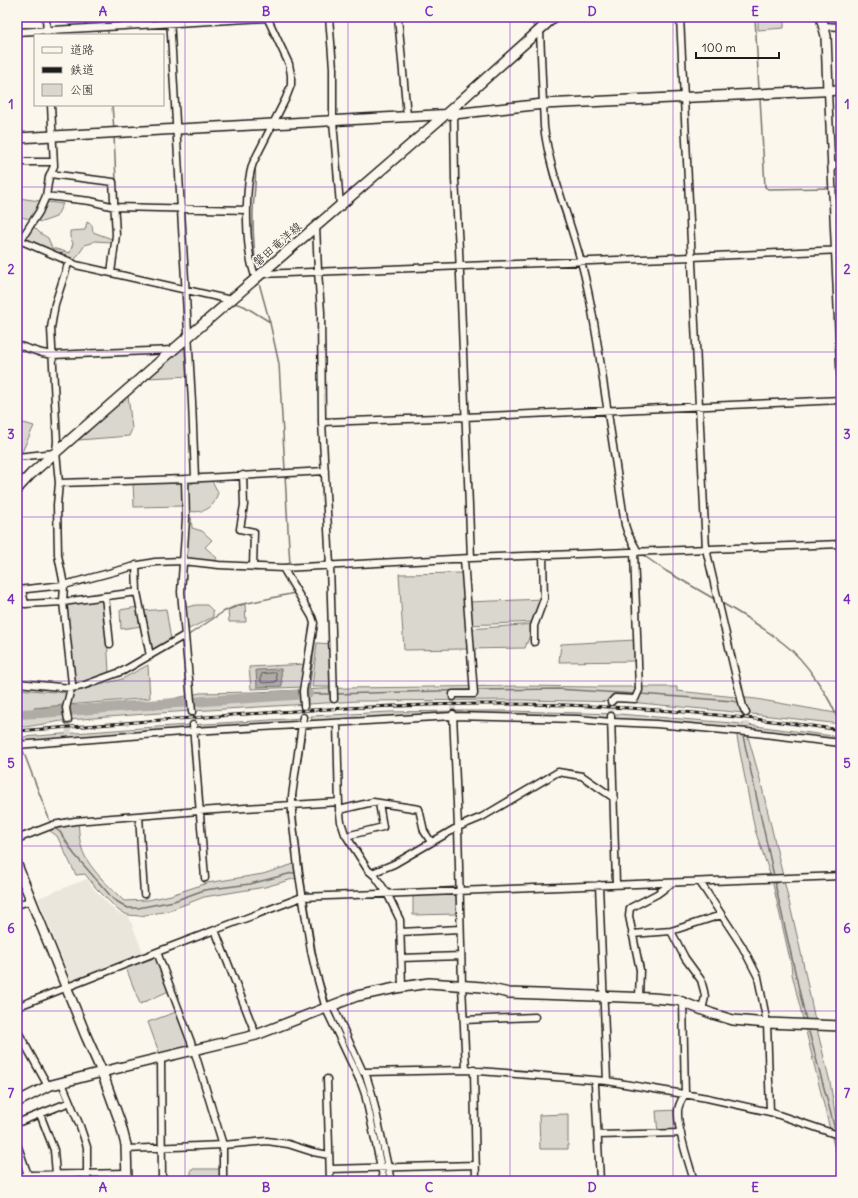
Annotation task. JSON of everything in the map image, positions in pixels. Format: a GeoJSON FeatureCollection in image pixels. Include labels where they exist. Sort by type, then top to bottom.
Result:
{"type":"FeatureCollection","features":[{"type":"Feature","properties":{"kind":"street"},"geometry":{"type":"LineString","coordinates":[[46,17],[47,32]]}},
{"type":"Feature","properties":{"kind":"street"},"geometry":{"type":"LineString","coordinates":[[329,17],[333,68],[333,121],[340,205]]}},
{"type":"Feature","properties":{"kind":"street"},"geometry":{"type":"LineString","coordinates":[[398,17],[407,116]]}},
{"type":"Feature","properties":{"kind":"street"},"geometry":{"type":"LineString","coordinates":[[542,17],[541,29],[544,127],[549,158],[582,262],[595,324],[625,524],[636,552],[639,690],[635,699],[615,698],[612,702]]}},
{"type":"Feature","properties":{"kind":"street","name":"磐田竜洋線"},"geometry":{"type":"LineString","coordinates":[[17,489],[31,474],[258,276],[340,205],[450,114],[554,17]]}},
{"type":"Feature","properties":{"kind":"street"},"geometry":{"type":"LineString","coordinates":[[680,17],[706,549],[743,707],[746,713]]}},
{"type":"Feature","properties":{"kind":"street"},"geometry":{"type":"LineString","coordinates":[[17,32],[47,32],[171,20],[267,18],[289,64],[291,85],[250,171],[247,210],[249,245],[253,271],[258,276],[318,272],[838,250]]}},
{"type":"Feature","properties":{"kind":"street"},"geometry":{"type":"LineString","coordinates":[[171,20],[195,478]]}},
{"type":"Feature","properties":{"kind":"street"},"geometry":{"type":"LineString","coordinates":[[822,21],[841,27]]}},
{"type":"Feature","properties":{"kind":"street"},"geometry":{"type":"LineString","coordinates":[[822,21],[826,36],[831,165],[838,250],[841,387]]}},
{"type":"Feature","properties":{"kind":"street"},"geometry":{"type":"LineString","coordinates":[[17,138],[450,114],[543,104],[841,90]]}},
{"type":"Feature","properties":{"kind":"street"},"geometry":{"type":"LineString","coordinates":[[18,240],[22,238],[35,218],[46,196],[50,174],[54,166],[51,106]]}},
{"type":"Feature","properties":{"kind":"street"},"geometry":{"type":"LineString","coordinates":[[450,114],[460,267],[468,558],[474,694],[453,694],[453,697]]}},
{"type":"Feature","properties":{"kind":"street"},"geometry":{"type":"LineString","coordinates":[[17,162],[54,162]]}},
{"type":"Feature","properties":{"kind":"street"},"geometry":{"type":"LineString","coordinates":[[831,165],[841,165]]}},
{"type":"Feature","properties":{"kind":"street"},"geometry":{"type":"LineString","coordinates":[[50,174],[113,182],[116,235],[112,273]]}},
{"type":"Feature","properties":{"kind":"street"},"geometry":{"type":"LineString","coordinates":[[46,196],[90,201],[115,207],[247,210]]}},
{"type":"Feature","properties":{"kind":"street"},"geometry":{"type":"LineString","coordinates":[[316,226],[321,312],[322,422],[330,565],[334,699]]}},
{"type":"Feature","properties":{"kind":"street"},"geometry":{"type":"LineString","coordinates":[[18,240],[76,265],[231,300]]}},
{"type":"Feature","properties":{"kind":"street"},"geometry":{"type":"LineString","coordinates":[[68,720],[66,708],[72,684],[63,602],[64,585],[58,555],[57,505],[59,483],[56,452],[57,441],[51,328],[55,304],[69,261]]}},
{"type":"Feature","properties":{"kind":"street"},"geometry":{"type":"LineString","coordinates":[[17,345],[53,355],[173,350]]}},
{"type":"Feature","properties":{"kind":"street"},"geometry":{"type":"LineString","coordinates":[[322,422],[841,400]]}},
{"type":"Feature","properties":{"kind":"street"},"geometry":{"type":"LineString","coordinates":[[17,457],[56,452]]}},
{"type":"Feature","properties":{"kind":"street"},"geometry":{"type":"LineString","coordinates":[[59,483],[325,471]]}},
{"type":"Feature","properties":{"kind":"street"},"geometry":{"type":"LineString","coordinates":[[243,475],[244,505],[240,529],[254,532],[253,567]]}},
{"type":"Feature","properties":{"kind":"street"},"geometry":{"type":"LineString","coordinates":[[185,478],[186,519],[181,592],[192,712]]}},
{"type":"Feature","properties":{"kind":"street"},"geometry":{"type":"LineString","coordinates":[[137,592],[63,602],[25,604],[20,590],[64,585],[136,565],[156,562],[183,562],[283,568],[468,558],[841,544]]}},
{"type":"Feature","properties":{"kind":"street"},"geometry":{"type":"LineString","coordinates":[[534,642],[534,626],[544,599],[543,555]]}},
{"type":"Feature","properties":{"kind":"street"},"geometry":{"type":"LineString","coordinates":[[136,565],[137,592],[150,656]]}},
{"type":"Feature","properties":{"kind":"street"},"geometry":{"type":"LineString","coordinates":[[283,568],[312,617],[314,623],[303,691],[304,706]]}},
{"type":"Feature","properties":{"kind":"street"},"geometry":{"type":"LineString","coordinates":[[105,596],[110,644]]}},
{"type":"Feature","properties":{"kind":"street"},"geometry":{"type":"LineString","coordinates":[[17,683],[71,688],[82,686],[123,671],[185,634]]}},
{"type":"Feature","properties":{"kind":"street"},"geometry":{"type":"LineString","coordinates":[[453,714],[466,1070]]}},
{"type":"Feature","properties":{"kind":"street"},"geometry":{"type":"LineString","coordinates":[[17,745],[69,738],[193,728],[337,723],[453,714],[611,719],[841,743]]}},
{"type":"Feature","properties":{"kind":"street"},"geometry":{"type":"LineString","coordinates":[[303,717],[291,805],[293,832],[302,897],[312,955],[330,1007],[363,1089],[368,1105],[384,1181]]}},
{"type":"Feature","properties":{"kind":"street"},"geometry":{"type":"LineString","coordinates":[[611,719],[616,884]]}},
{"type":"Feature","properties":{"kind":"street"},"geometry":{"type":"LineString","coordinates":[[337,723],[339,810],[341,822],[346,836],[368,870],[372,873],[386,893],[400,920],[402,987]]}},
{"type":"Feature","properties":{"kind":"street"},"geometry":{"type":"LineString","coordinates":[[193,728],[205,878]]}},
{"type":"Feature","properties":{"kind":"street"},"geometry":{"type":"LineString","coordinates":[[372,873],[394,864],[458,827],[482,817],[558,772],[582,776],[614,798]]}},
{"type":"Feature","properties":{"kind":"street"},"geometry":{"type":"LineString","coordinates":[[17,839],[53,825],[75,821],[339,802]]}},
{"type":"Feature","properties":{"kind":"street"},"geometry":{"type":"LineString","coordinates":[[339,810],[373,802],[419,809],[424,831],[431,842]]}},
{"type":"Feature","properties":{"kind":"street"},"geometry":{"type":"LineString","coordinates":[[346,836],[383,827],[379,803]]}},
{"type":"Feature","properties":{"kind":"street"},"geometry":{"type":"LineString","coordinates":[[139,816],[144,894]]}},
{"type":"Feature","properties":{"kind":"street"},"geometry":{"type":"LineString","coordinates":[[17,865],[102,1072],[120,1122],[126,1149],[126,1177],[87,1174],[56,1174],[28,1175],[17,1178]]}},
{"type":"Feature","properties":{"kind":"street"},"geometry":{"type":"LineString","coordinates":[[17,1008],[67,987],[302,897],[841,876]]}},
{"type":"Feature","properties":{"kind":"street"},"geometry":{"type":"LineString","coordinates":[[700,882],[742,946],[758,977],[767,1023],[770,1112]]}},
{"type":"Feature","properties":{"kind":"street"},"geometry":{"type":"LineString","coordinates":[[639,997],[640,970],[629,916],[630,908],[657,894],[672,883]]}},
{"type":"Feature","properties":{"kind":"street"},"geometry":{"type":"LineString","coordinates":[[599,885],[607,1081]]}},
{"type":"Feature","properties":{"kind":"street"},"geometry":{"type":"LineString","coordinates":[[17,905],[32,900]]}},
{"type":"Feature","properties":{"kind":"street"},"geometry":{"type":"LineString","coordinates":[[632,934],[671,931],[721,915]]}},
{"type":"Feature","properties":{"kind":"street"},"geometry":{"type":"LineString","coordinates":[[400,932],[460,929]]}},
{"type":"Feature","properties":{"kind":"street"},"geometry":{"type":"LineString","coordinates":[[215,930],[256,1035]]}},
{"type":"Feature","properties":{"kind":"street"},"geometry":{"type":"LineString","coordinates":[[671,931],[685,958],[700,980],[705,997],[702,1010]]}},
{"type":"Feature","properties":{"kind":"street"},"geometry":{"type":"LineString","coordinates":[[157,952],[194,1050],[223,1145],[223,1181]]}},
{"type":"Feature","properties":{"kind":"street"},"geometry":{"type":"LineString","coordinates":[[401,958],[461,956]]}},
{"type":"Feature","properties":{"kind":"street"},"geometry":{"type":"LineString","coordinates":[[17,1102],[48,1086],[62,1082],[256,1035],[357,996],[429,983],[482,987],[509,993],[639,997],[677,1000],[733,1020],[841,1026]]}},
{"type":"Feature","properties":{"kind":"street"},"geometry":{"type":"LineString","coordinates":[[683,1002],[685,1094],[680,1102],[678,1110],[681,1133],[694,1181]]}},
{"type":"Feature","properties":{"kind":"street"},"geometry":{"type":"LineString","coordinates":[[330,1007],[363,1072],[365,1072],[372,1094],[391,1181]]}},
{"type":"Feature","properties":{"kind":"street"},"geometry":{"type":"LineString","coordinates":[[464,1020],[535,1017]]}},
{"type":"Feature","properties":{"kind":"street"},"geometry":{"type":"LineString","coordinates":[[17,1030],[48,1086]]}},
{"type":"Feature","properties":{"kind":"street"},"geometry":{"type":"LineString","coordinates":[[161,1058],[162,1181]]}},
{"type":"Feature","properties":{"kind":"street"},"geometry":{"type":"LineString","coordinates":[[365,1072],[474,1070],[607,1081],[685,1094],[770,1112],[841,1136]]}},
{"type":"Feature","properties":{"kind":"street"},"geometry":{"type":"LineString","coordinates":[[474,1070],[476,1181]]}},
{"type":"Feature","properties":{"kind":"street"},"geometry":{"type":"LineString","coordinates":[[327,1080],[330,1181]]}},
{"type":"Feature","properties":{"kind":"street"},"geometry":{"type":"LineString","coordinates":[[62,1082],[87,1147],[87,1181]]}},
{"type":"Feature","properties":{"kind":"street"},"geometry":{"type":"LineString","coordinates":[[595,1085],[600,1181]]}},
{"type":"Feature","properties":{"kind":"street"},"geometry":{"type":"LineString","coordinates":[[17,1123],[70,1102]]}},
{"type":"Feature","properties":{"kind":"street"},"geometry":{"type":"LineString","coordinates":[[40,1114],[54,1150],[56,1174]]}},
{"type":"Feature","properties":{"kind":"street"},"geometry":{"type":"LineString","coordinates":[[598,1135],[681,1133]]}},
{"type":"Feature","properties":{"kind":"street"},"geometry":{"type":"LineString","coordinates":[[126,1149],[223,1145],[267,1141],[288,1144],[313,1152],[329,1155]]}},
{"type":"Feature","properties":{"kind":"street"},"geometry":{"type":"LineString","coordinates":[[17,1144],[28,1175]]}},
{"type":"Feature","properties":{"kind":"street"},"geometry":{"type":"LineString","coordinates":[[330,1169],[476,1165]]}},
{"type":"Feature","properties":{"kind":"shaded area"},"geometry":{"type":"Polygon","coordinates":[[[87,879],[94,889],[112,908],[118,913],[129,917],[144,955],[72,983],[38,898],[87,879]]]}},
{"type":"Feature","properties":{"kind":"green space"},"geometry":{"type":"Polygon","coordinates":[[[758,17],[784,17],[784,28],[758,30],[758,17]]]}},
{"type":"Feature","properties":{"kind":"green space"},"geometry":{"type":"Polygon","coordinates":[[[17,195],[18,198],[63,204],[56,217],[42,222],[17,216],[17,195]]]}},
{"type":"Feature","properties":{"kind":"green space"},"geometry":{"type":"Polygon","coordinates":[[[87,222],[92,225],[93,232],[112,239],[112,242],[94,241],[85,245],[74,261],[21,241],[31,224],[40,233],[48,238],[52,248],[70,253],[73,243],[70,237],[70,231],[85,230],[87,222]]]}},
{"type":"Feature","properties":{"kind":"green space"},"geometry":{"type":"Polygon","coordinates":[[[186,342],[191,376],[147,378],[186,342]]]}},
{"type":"Feature","properties":{"kind":"green space"},"geometry":{"type":"Polygon","coordinates":[[[128,395],[132,429],[129,436],[79,440],[128,395]]]}},
{"type":"Feature","properties":{"kind":"green space"},"geometry":{"type":"Polygon","coordinates":[[[17,421],[34,426],[21,454],[17,453],[17,421]]]}},
{"type":"Feature","properties":{"kind":"green space"},"geometry":{"type":"Polygon","coordinates":[[[185,479],[185,488],[198,482],[212,481],[218,492],[213,504],[205,510],[195,512],[189,511],[188,502],[185,506],[134,507],[133,480],[185,479]]]}},
{"type":"Feature","properties":{"kind":"green space"},"geometry":{"type":"Polygon","coordinates":[[[191,517],[192,528],[202,531],[212,540],[205,547],[217,558],[214,562],[188,559],[184,548],[186,519],[191,517]]]}},
{"type":"Feature","properties":{"kind":"green space"},"geometry":{"type":"Polygon","coordinates":[[[465,573],[468,602],[544,599],[535,622],[469,625],[470,629],[534,624],[525,648],[404,650],[399,574],[465,573]]]}},
{"type":"Feature","properties":{"kind":"green space"},"geometry":{"type":"Polygon","coordinates":[[[105,599],[109,673],[82,686],[74,687],[63,605],[105,599]]]}},
{"type":"Feature","properties":{"kind":"green space"},"geometry":{"type":"Polygon","coordinates":[[[245,604],[246,622],[229,622],[228,610],[245,604]]]}},
{"type":"Feature","properties":{"kind":"green space"},"geometry":{"type":"Polygon","coordinates":[[[196,605],[207,605],[213,611],[213,617],[189,629],[183,616],[183,608],[196,605]]]}},
{"type":"Feature","properties":{"kind":"green space"},"geometry":{"type":"Polygon","coordinates":[[[138,607],[142,626],[121,629],[120,610],[138,607]]]}},
{"type":"Feature","properties":{"kind":"green space"},"geometry":{"type":"Polygon","coordinates":[[[166,609],[171,640],[150,653],[141,611],[166,609]]]}},
{"type":"Feature","properties":{"kind":"green space"},"geometry":{"type":"Polygon","coordinates":[[[635,640],[636,661],[559,662],[561,644],[635,640]]]}},
{"type":"Feature","properties":{"kind":"green space"},"geometry":{"type":"Polygon","coordinates":[[[317,643],[332,644],[334,687],[312,687],[317,643]]]}},
{"type":"Feature","properties":{"kind":"green space"},"geometry":{"type":"Polygon","coordinates":[[[307,664],[304,687],[251,689],[249,667],[307,664]]]}},
{"type":"Feature","properties":{"kind":"green space"},"geometry":{"type":"Polygon","coordinates":[[[148,665],[150,698],[67,705],[70,693],[122,679],[148,665]]]}},
{"type":"Feature","properties":{"kind":"green space"},"geometry":{"type":"Polygon","coordinates":[[[521,686],[677,687],[677,691],[756,699],[841,714],[841,724],[629,702],[521,700],[358,701],[159,713],[68,720],[25,727],[17,726],[17,689],[67,693],[63,705],[34,708],[162,701],[200,693],[347,688],[521,686]]]}},
{"type":"Feature","properties":{"kind":"green space"},"geometry":{"type":"Polygon","coordinates":[[[459,711],[618,714],[732,723],[841,737],[841,742],[747,733],[760,779],[830,1082],[837,1125],[841,1135],[841,1163],[834,1146],[792,974],[772,880],[755,830],[737,737],[738,731],[696,727],[454,716],[313,724],[311,716],[390,712],[459,711]]]}},
{"type":"Feature","properties":{"kind":"green space"},"geometry":{"type":"Polygon","coordinates":[[[303,718],[302,724],[24,742],[23,737],[141,728],[303,718]]]}},
{"type":"Feature","properties":{"kind":"green space"},"geometry":{"type":"Polygon","coordinates":[[[78,821],[80,843],[89,863],[100,877],[124,901],[148,900],[171,895],[207,883],[263,874],[297,863],[300,877],[265,887],[204,897],[168,911],[140,916],[128,915],[119,911],[96,888],[85,874],[76,875],[57,836],[46,828],[78,821]]]}},
{"type":"Feature","properties":{"kind":"green space"},"geometry":{"type":"Polygon","coordinates":[[[459,894],[457,914],[413,915],[413,895],[459,894]]]}},
{"type":"Feature","properties":{"kind":"green space"},"geometry":{"type":"Polygon","coordinates":[[[157,957],[171,990],[140,1004],[126,968],[157,957]]]}},
{"type":"Feature","properties":{"kind":"green space"},"geometry":{"type":"Polygon","coordinates":[[[179,1011],[194,1050],[161,1058],[148,1022],[179,1011]]]}},
{"type":"Feature","properties":{"kind":"green space"},"geometry":{"type":"Polygon","coordinates":[[[678,1110],[681,1133],[658,1134],[656,1111],[678,1110]]]}},
{"type":"Feature","properties":{"kind":"green space"},"geometry":{"type":"Polygon","coordinates":[[[568,1114],[568,1149],[540,1149],[539,1115],[568,1114]]]}},
{"type":"Feature","properties":{"kind":"green space"},"geometry":{"type":"Polygon","coordinates":[[[191,1169],[223,1169],[223,1181],[191,1181],[191,1169]]]}},
{"type":"Feature","properties":{"kind":"water"},"geometry":{"type":"Polygon","coordinates":[[[281,669],[282,686],[257,687],[256,670],[281,669]]]}},
{"type":"Feature","properties":{"kind":"waterway"},"geometry":{"type":"LineString","coordinates":[[108,17],[108,25]]}},
{"type":"Feature","properties":{"kind":"waterway"},"geometry":{"type":"LineString","coordinates":[[526,17],[534,26]]}},
{"type":"Feature","properties":{"kind":"waterway"},"geometry":{"type":"LineString","coordinates":[[755,17],[759,90]]}},
{"type":"Feature","properties":{"kind":"waterway"},"geometry":{"type":"LineString","coordinates":[[108,29],[108,34]]}},
{"type":"Feature","properties":{"kind":"waterway"},"geometry":{"type":"LineString","coordinates":[[283,44],[291,61]]}},
{"type":"Feature","properties":{"kind":"waterway"},"geometry":{"type":"LineString","coordinates":[[539,80],[540,102]]}},
{"type":"Feature","properties":{"kind":"waterway"},"geometry":{"type":"LineString","coordinates":[[760,98],[765,187],[768,189],[831,188]]}},
{"type":"Feature","properties":{"kind":"waterway"},"geometry":{"type":"LineString","coordinates":[[112,106],[114,130]]}},
{"type":"Feature","properties":{"kind":"waterway"},"geometry":{"type":"LineString","coordinates":[[540,108],[541,120]]}},
{"type":"Feature","properties":{"kind":"waterway"},"geometry":{"type":"LineString","coordinates":[[542,132],[550,175],[573,245]]}},
{"type":"Feature","properties":{"kind":"waterway"},"geometry":{"type":"LineString","coordinates":[[114,135],[116,182]]}},
{"type":"Feature","properties":{"kind":"waterway"},"geometry":{"type":"LineString","coordinates":[[255,166],[253,214],[255,267]]}},
{"type":"Feature","properties":{"kind":"waterway"},"geometry":{"type":"LineString","coordinates":[[835,188],[841,188]]}},
{"type":"Feature","properties":{"kind":"waterway"},"geometry":{"type":"LineString","coordinates":[[259,283],[279,364],[285,470]]}},
{"type":"Feature","properties":{"kind":"waterway"},"geometry":{"type":"LineString","coordinates":[[234,303],[244,306],[270,322]]}},
{"type":"Feature","properties":{"kind":"waterway"},"geometry":{"type":"LineString","coordinates":[[285,474],[290,566]]}},
{"type":"Feature","properties":{"kind":"waterway"},"geometry":{"type":"LineString","coordinates":[[640,553],[666,571],[716,600]]}},
{"type":"Feature","properties":{"kind":"waterway"},"geometry":{"type":"LineString","coordinates":[[290,570],[290,573],[307,602]]}},
{"type":"Feature","properties":{"kind":"waterway"},"geometry":{"type":"LineString","coordinates":[[187,636],[223,612],[238,605],[295,593]]}},
{"type":"Feature","properties":{"kind":"waterway"},"geometry":{"type":"LineString","coordinates":[[722,603],[746,617],[792,650],[817,680],[831,703],[840,725]]}},
{"type":"Feature","properties":{"kind":"waterway"},"geometry":{"type":"LineString","coordinates":[[307,706],[317,626]]}},
{"type":"Feature","properties":{"kind":"waterway"},"geometry":{"type":"LineString","coordinates":[[476,690],[558,689],[636,694]]}},
{"type":"Feature","properties":{"kind":"waterway"},"geometry":{"type":"LineString","coordinates":[[336,694],[472,690]]}},
{"type":"Feature","properties":{"kind":"waterway"},"geometry":{"type":"LineString","coordinates":[[308,694],[332,694]]}},
{"type":"Feature","properties":{"kind":"waterway"},"geometry":{"type":"LineString","coordinates":[[17,714],[308,694]]}},
{"type":"Feature","properties":{"kind":"waterway"},"geometry":{"type":"LineString","coordinates":[[640,694],[736,702]]}},
{"type":"Feature","properties":{"kind":"waterway"},"geometry":{"type":"LineString","coordinates":[[306,723],[307,717]]}},
{"type":"Feature","properties":{"kind":"waterway"},"geometry":{"type":"LineString","coordinates":[[299,771],[306,727]]}},
{"type":"Feature","properties":{"kind":"waterway"},"geometry":{"type":"LineString","coordinates":[[743,736],[774,876]]}},
{"type":"Feature","properties":{"kind":"waterway"},"geometry":{"type":"LineString","coordinates":[[22,748],[51,824]]}},
{"type":"Feature","properties":{"kind":"waterway"},"geometry":{"type":"LineString","coordinates":[[296,790],[296,802]]}},
{"type":"Feature","properties":{"kind":"waterway"},"geometry":{"type":"LineString","coordinates":[[296,806],[298,840],[306,896]]}},
{"type":"Feature","properties":{"kind":"waterway"},"geometry":{"type":"LineString","coordinates":[[53,827],[60,832],[74,854],[113,899],[128,908],[138,908],[174,901],[204,890],[250,884],[296,872]]}},
{"type":"Feature","properties":{"kind":"waterway"},"geometry":{"type":"LineString","coordinates":[[775,880],[806,1020]]}},
{"type":"Feature","properties":{"kind":"waterway"},"geometry":{"type":"LineString","coordinates":[[307,899],[318,968],[329,1003]]}},
{"type":"Feature","properties":{"kind":"waterway"},"geometry":{"type":"LineString","coordinates":[[333,1014],[350,1050]]}},
{"type":"Feature","properties":{"kind":"waterway"},"geometry":{"type":"LineString","coordinates":[[808,1028],[836,1133]]}},
{"type":"Feature","properties":{"kind":"waterway"},"geometry":{"type":"LineString","coordinates":[[361,1074],[373,1112]]}},
{"type":"Feature","properties":{"kind":"waterway"},"geometry":{"type":"LineString","coordinates":[[837,1136],[841,1147]]}},
{"type":"Feature","properties":{"kind":"tunnel"},"geometry":{"type":"LineString","coordinates":[[453,697],[453,712]]}},
{"type":"Feature","properties":{"kind":"tunnel"},"geometry":{"type":"LineString","coordinates":[[611,702],[611,716]]}},
{"type":"Feature","properties":{"kind":"tunnel"},"geometry":{"type":"LineString","coordinates":[[192,712],[193,725]]}},
{"type":"Feature","properties":{"kind":"tunnel"},"geometry":{"type":"LineString","coordinates":[[746,713],[747,732]]}},
{"type":"Feature","properties":{"kind":"tunnel"},"geometry":{"type":"LineString","coordinates":[[68,720],[69,736]]}},
{"type":"Feature","properties":{"kind":"railway"},"geometry":{"type":"LineString","coordinates":[[17,731],[310,710],[485,704],[574,705],[663,710],[841,730]]}}]}
